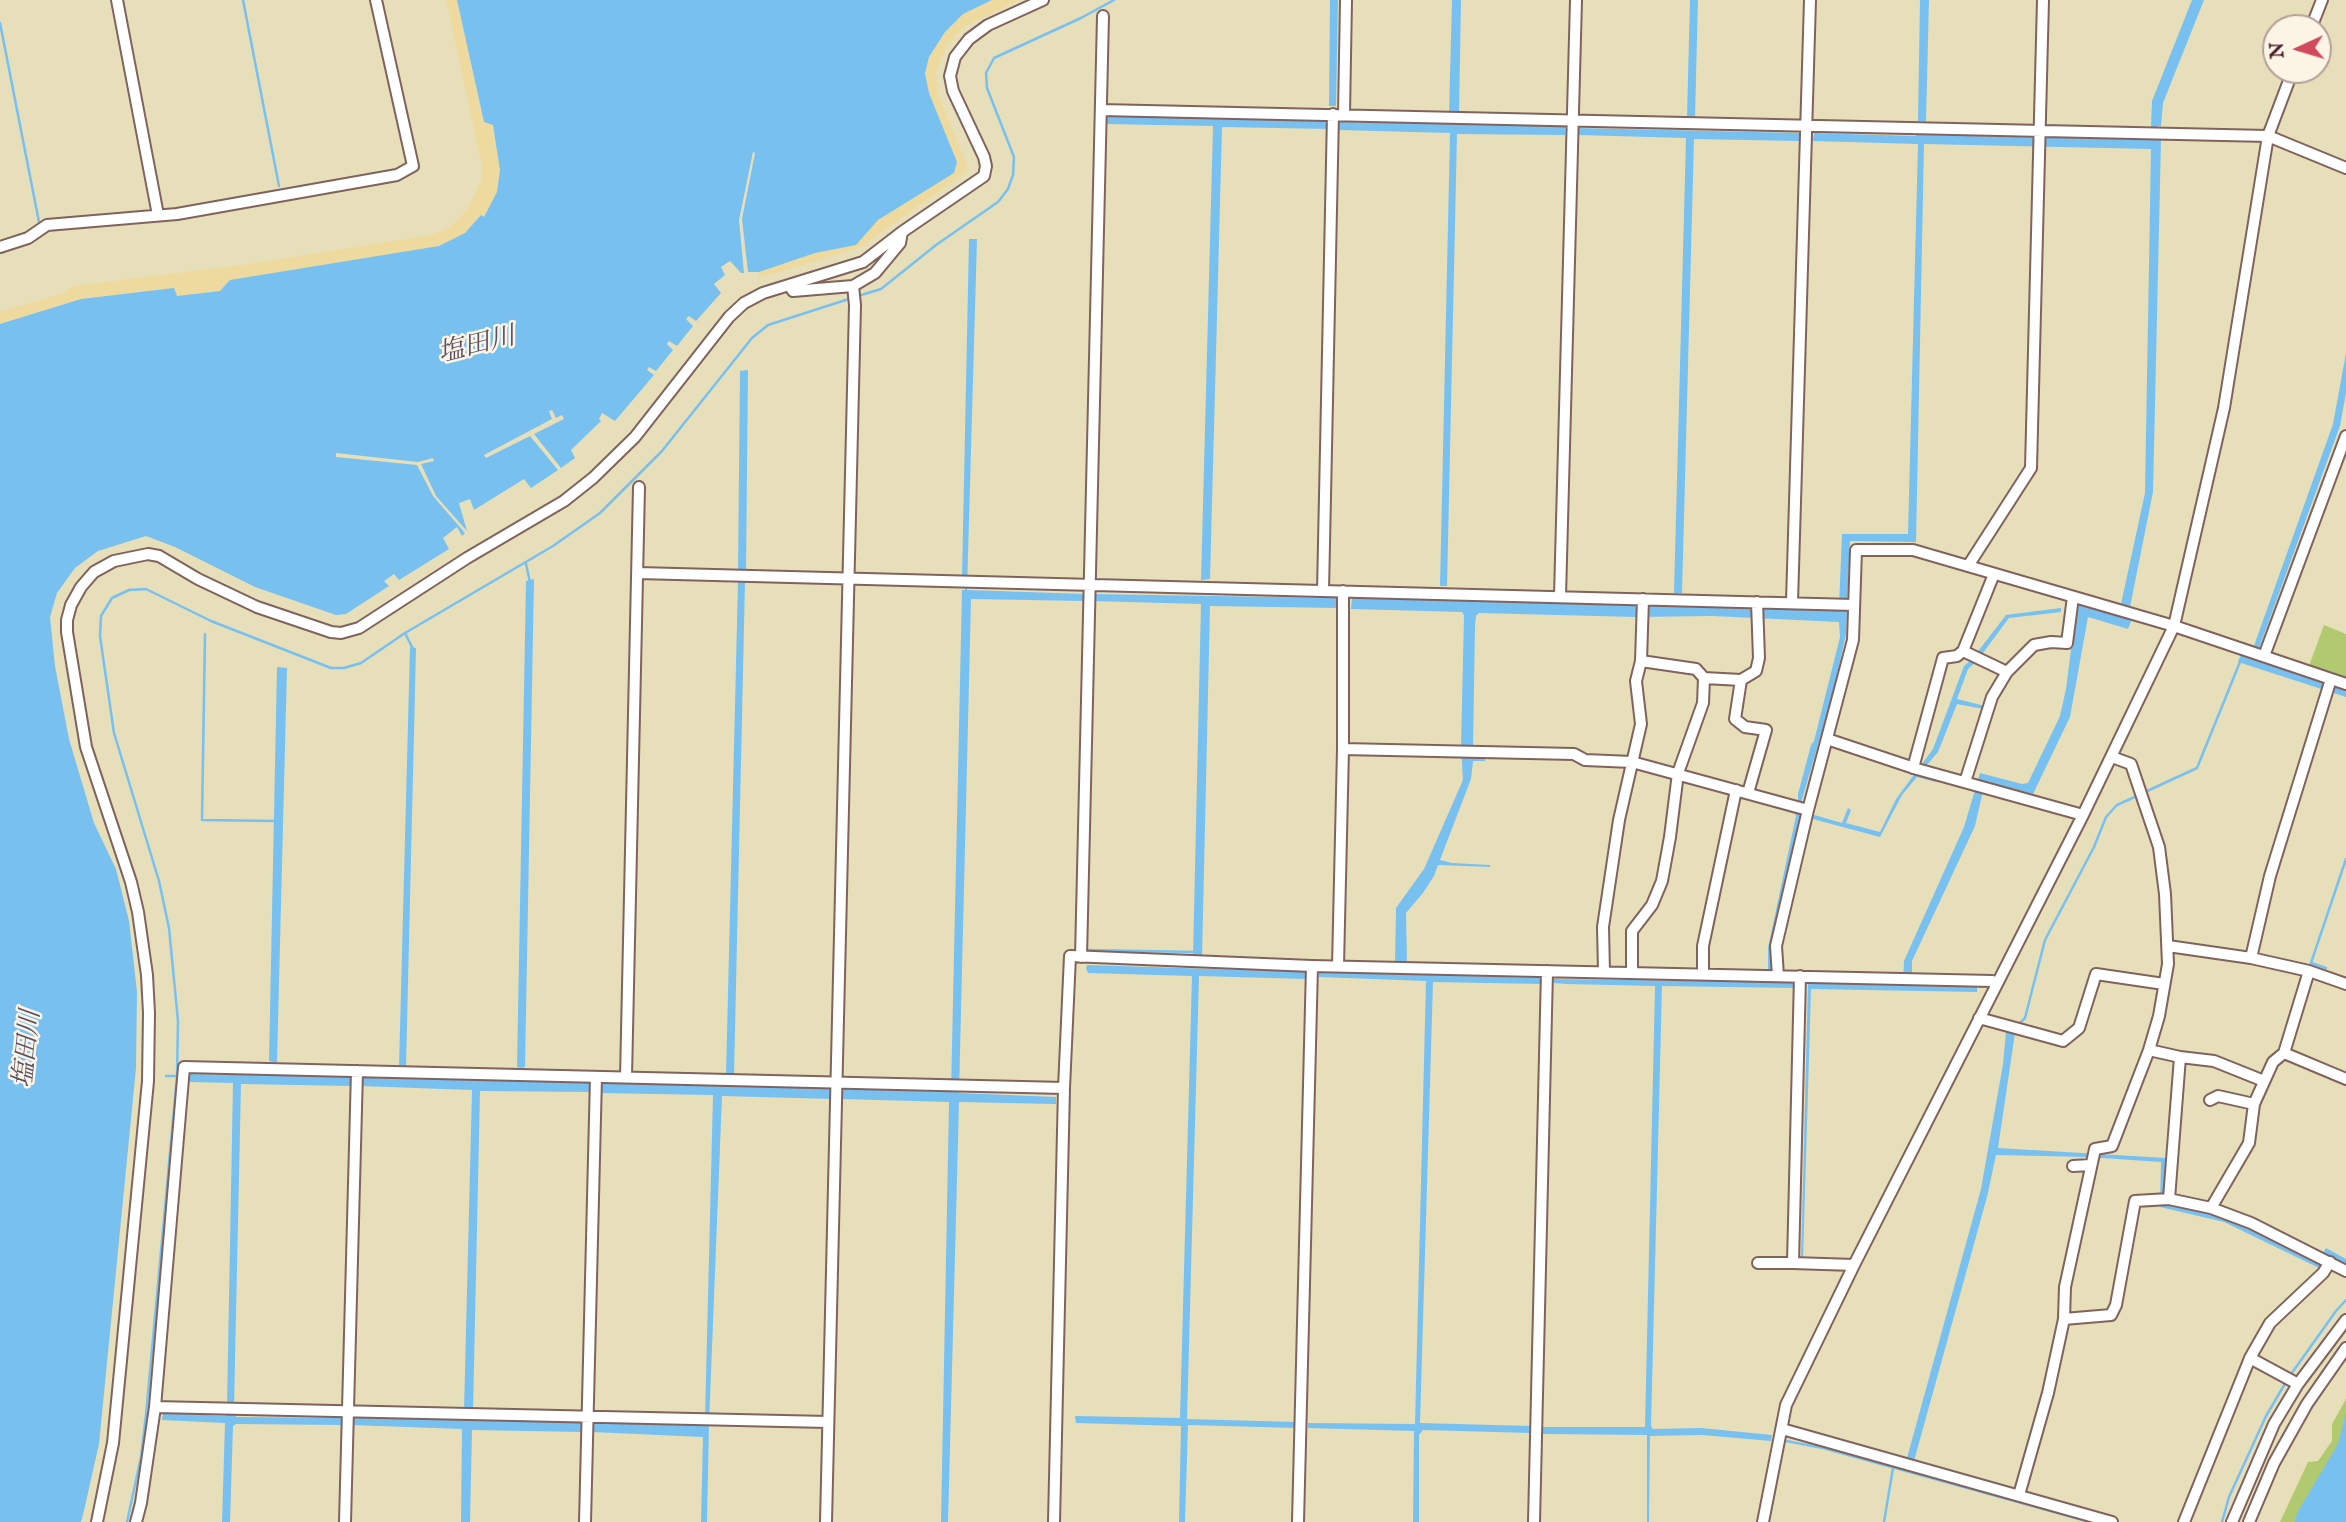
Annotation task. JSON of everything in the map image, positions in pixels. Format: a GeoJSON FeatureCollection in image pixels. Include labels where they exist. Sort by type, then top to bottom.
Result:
{"type":"FeatureCollection","features":[{"type":"Feature","properties":{"kind":"street"},"geometry":{"type":"LineString","coordinates":[[117,0],[158,215]]}},
{"type":"Feature","properties":{"kind":"street"},"geometry":{"type":"LineString","coordinates":[[0,247],[28,238],[47,225],[177,215],[397,175],[413,166],[376,0]]}},
{"type":"Feature","properties":{"kind":"street"},"geometry":{"type":"LineString","coordinates":[[97,1522],[113,1443],[148,1081],[149,1013],[147,975],[138,912],[86,747],[67,632],[71,605],[80,587],[94,572],[114,561],[148,554],[159,556],[198,579],[257,607],[331,632],[350,632],[564,501],[593,478],[635,437],[729,317],[744,303],[763,293],[863,262],[984,176],[984,157],[953,91],[950,76],[956,57],[969,38],[988,25],[1043,0]]}},
{"type":"Feature","properties":{"kind":"street"},"geometry":{"type":"LineString","coordinates":[[1323,591],[1333,117],[1346,0]]}},
{"type":"Feature","properties":{"kind":"street"},"geometry":{"type":"LineString","coordinates":[[1560,596],[1576,0]]}},
{"type":"Feature","properties":{"kind":"street"},"geometry":{"type":"LineString","coordinates":[[1792,602],[1810,0]]}},
{"type":"Feature","properties":{"kind":"street"},"geometry":{"type":"LineString","coordinates":[[1968,566],[2031,468],[2043,0]]}},
{"type":"Feature","properties":{"kind":"street"},"geometry":{"type":"LineString","coordinates":[[1081,957],[1102,16]]}},
{"type":"Feature","properties":{"kind":"street"},"geometry":{"type":"LineString","coordinates":[[1763,1522],[1786,1405],[1854,1265],[2112,757],[2174,626],[2224,408],[2268,136],[2288,84]]}},
{"type":"Feature","properties":{"kind":"street"},"geometry":{"type":"LineString","coordinates":[[1101,110],[2268,136],[2346,168]]}},
{"type":"Feature","properties":{"kind":"street"},"geometry":{"type":"LineString","coordinates":[[789,286],[793,290],[853,289],[875,273],[900,243],[902,232]]}},
{"type":"Feature","properties":{"kind":"street"},"geometry":{"type":"LineString","coordinates":[[825,1522],[855,305],[853,289]]}},
{"type":"Feature","properties":{"kind":"street"},"geometry":{"type":"LineString","coordinates":[[2258,654],[2346,436]]}},
{"type":"Feature","properties":{"kind":"street"},"geometry":{"type":"LineString","coordinates":[[626,1077],[639,487]]}},
{"type":"Feature","properties":{"kind":"street"},"geometry":{"type":"LineString","coordinates":[[1778,976],[1776,946],[1802,808],[1827,739],[1853,640],[1851,605],[1856,550],[1913,550],[2174,626],[2346,684]]}},
{"type":"Feature","properties":{"kind":"street"},"geometry":{"type":"LineString","coordinates":[[638,573],[966,582],[1089,594],[1206,588],[1323,591],[1344,599],[1443,594],[1560,596],[1643,602],[1758,601],[1851,605]]}},
{"type":"Feature","properties":{"kind":"street"},"geometry":{"type":"LineString","coordinates":[[1972,655],[1994,574]]}},
{"type":"Feature","properties":{"kind":"street"},"geometry":{"type":"LineString","coordinates":[[1975,784],[1992,697],[2007,672],[2034,645],[2067,643],[2073,597]]}},
{"type":"Feature","properties":{"kind":"street"},"geometry":{"type":"LineString","coordinates":[[1338,966],[1344,599]]}},
{"type":"Feature","properties":{"kind":"street"},"geometry":{"type":"LineString","coordinates":[[1704,678],[1741,680],[1756,671],[1759,658],[1758,601]]}},
{"type":"Feature","properties":{"kind":"street"},"geometry":{"type":"LineString","coordinates":[[1604,972],[1604,928],[1619,820],[1641,724],[1636,681],[1641,661],[1643,602]]}},
{"type":"Feature","properties":{"kind":"street"},"geometry":{"type":"LineString","coordinates":[[1918,769],[1943,658],[1972,655],[2007,672]]}},
{"type":"Feature","properties":{"kind":"street"},"geometry":{"type":"LineString","coordinates":[[1632,973],[1632,931],[1652,905],[1662,881],[1678,773],[1703,703],[1704,678],[1696,669],[1641,661]]}},
{"type":"Feature","properties":{"kind":"street"},"geometry":{"type":"LineString","coordinates":[[2251,958],[2270,876],[2331,679]]}},
{"type":"Feature","properties":{"kind":"street"},"geometry":{"type":"LineString","coordinates":[[1703,974],[1703,946],[1742,791],[1766,730],[1745,727],[1735,719],[1741,680]]}},
{"type":"Feature","properties":{"kind":"street"},"geometry":{"type":"LineString","coordinates":[[1827,739],[1918,769],[2083,815]]}},
{"type":"Feature","properties":{"kind":"street"},"geometry":{"type":"LineString","coordinates":[[1343,749],[1574,754],[1585,760],[1632,762],[1802,808]]}},
{"type":"Feature","properties":{"kind":"street"},"geometry":{"type":"LineString","coordinates":[[2073,1166],[2093,1159],[2112,1146],[2159,1016],[2168,964],[2159,848],[2131,764],[2112,757]]}},
{"type":"Feature","properties":{"kind":"street"},"geometry":{"type":"LineString","coordinates":[[2168,946],[2251,958],[2309,971],[2346,984]]}},
{"type":"Feature","properties":{"kind":"street"},"geometry":{"type":"LineString","coordinates":[[1054,1522],[1070,956],[1312,966],[1800,976],[1997,983]]}},
{"type":"Feature","properties":{"kind":"street"},"geometry":{"type":"LineString","coordinates":[[1298,1522],[1312,966]]}},
{"type":"Feature","properties":{"kind":"street"},"geometry":{"type":"LineString","coordinates":[[1534,1522],[1548,971]]}},
{"type":"Feature","properties":{"kind":"street"},"geometry":{"type":"LineString","coordinates":[[2211,1208],[2249,1143],[2254,1104],[2273,1062],[2284,1053],[2309,971]]}},
{"type":"Feature","properties":{"kind":"street"},"geometry":{"type":"LineString","coordinates":[[1979,1018],[2063,1041],[2079,1028],[2096,974],[2164,984]]}},
{"type":"Feature","properties":{"kind":"street"},"geometry":{"type":"LineString","coordinates":[[1793,1263],[1800,976]]}},
{"type":"Feature","properties":{"kind":"street"},"geometry":{"type":"LineString","coordinates":[[2148,1050],[2214,1061],[2264,1081]]}},
{"type":"Feature","properties":{"kind":"street"},"geometry":{"type":"LineString","coordinates":[[2284,1053],[2346,1079]]}},
{"type":"Feature","properties":{"kind":"street"},"geometry":{"type":"LineString","coordinates":[[2164,1200],[2180,1057]]}},
{"type":"Feature","properties":{"kind":"street"},"geometry":{"type":"LineString","coordinates":[[136,1522],[155,1407],[184,1067],[273,1069],[356,1078],[402,1072],[521,1075],[596,1084],[626,1077],[730,1080],[837,1090],[949,1085],[1065,1088]]}},
{"type":"Feature","properties":{"kind":"street"},"geometry":{"type":"LineString","coordinates":[[345,1522],[356,1078]]}},
{"type":"Feature","properties":{"kind":"street"},"geometry":{"type":"LineString","coordinates":[[585,1522],[596,1084]]}},
{"type":"Feature","properties":{"kind":"street"},"geometry":{"type":"LineString","coordinates":[[2210,1100],[2218,1096],[2254,1104]]}},
{"type":"Feature","properties":{"kind":"street"},"geometry":{"type":"LineString","coordinates":[[2019,1495],[2048,1393],[2064,1319],[2065,1287],[2093,1159]]}},
{"type":"Feature","properties":{"kind":"street"},"geometry":{"type":"LineString","coordinates":[[2064,1319],[2110,1314],[2116,1305],[2135,1201],[2164,1200],[2211,1208],[2251,1223],[2346,1271]]}},
{"type":"Feature","properties":{"kind":"street"},"geometry":{"type":"LineString","coordinates":[[2184,1522],[2250,1358],[2270,1323],[2323,1273],[2325,1260]]}},
{"type":"Feature","properties":{"kind":"street"},"geometry":{"type":"LineString","coordinates":[[1758,1262],[1854,1265]]}},
{"type":"Feature","properties":{"kind":"street"},"geometry":{"type":"LineString","coordinates":[[2232,1522],[2292,1380],[2346,1320]]}},
{"type":"Feature","properties":{"kind":"street"},"geometry":{"type":"LineString","coordinates":[[2249,1522],[2274,1463],[2307,1404],[2346,1348]]}},
{"type":"Feature","properties":{"kind":"street"},"geometry":{"type":"LineString","coordinates":[[2250,1358],[2292,1380]]}},
{"type":"Feature","properties":{"kind":"street"},"geometry":{"type":"LineString","coordinates":[[155,1407],[231,1409],[348,1418],[468,1414],[587,1424],[707,1420],[828,1422]]}},
{"type":"Feature","properties":{"kind":"street"},"geometry":{"type":"LineString","coordinates":[[1782,1429],[2112,1522]]}},
{"type":"Feature","properties":{"kind":"green space"},"geometry":{"type":"Polygon","coordinates":[[[2324,625],[2346,634],[2346,679],[2309,666],[2324,625]]]}},
{"type":"Feature","properties":{"kind":"green space"},"geometry":{"type":"Polygon","coordinates":[[[2346,1399],[2346,1451],[2314,1522],[2280,1522],[2308,1462],[2318,1461],[2332,1441],[2332,1424],[2346,1399]]]}},
{"type":"Feature","properties":{"kind":"sand"},"geometry":{"type":"Polygon","coordinates":[[[446,0],[457,0],[483,121],[493,125],[500,170],[497,192],[484,218],[480,215],[465,233],[439,246],[220,291],[176,296],[173,288],[81,299],[0,324],[0,312],[64,293],[73,286],[243,265],[431,235],[450,227],[467,210],[481,180],[481,161],[446,0]]]}},
{"type":"Feature","properties":{"kind":"sand"},"geometry":{"type":"Polygon","coordinates":[[[992,0],[1020,0],[965,26],[946,47],[936,72],[938,95],[967,165],[966,172],[859,248],[759,278],[759,272],[815,253],[856,244],[878,220],[954,173],[957,162],[929,93],[925,73],[929,57],[945,32],[963,14],[992,0]]]}},
{"type":"Feature","properties":{"kind":"water","name":"塩田川"},"geometry":{"type":"Polygon","coordinates":[[[457,0],[992,0],[963,14],[945,32],[929,57],[925,73],[929,93],[957,162],[954,173],[878,220],[856,245],[815,253],[759,272],[748,272],[742,219],[755,153],[753,152],[739,220],[744,273],[730,261],[721,267],[725,275],[714,284],[721,293],[696,321],[689,316],[686,319],[693,326],[677,346],[669,341],[667,344],[673,350],[656,371],[649,367],[647,370],[654,375],[615,421],[602,413],[599,419],[601,421],[571,450],[575,458],[561,468],[534,434],[564,419],[562,415],[556,418],[552,410],[549,411],[552,419],[484,455],[486,458],[530,436],[558,470],[531,488],[524,479],[474,510],[470,499],[459,503],[467,531],[436,496],[421,464],[434,461],[433,458],[418,462],[336,453],[336,457],[417,465],[433,496],[465,533],[462,536],[457,527],[443,538],[449,549],[399,580],[394,574],[384,581],[389,586],[346,614],[336,615],[255,587],[175,547],[146,536],[98,551],[75,568],[57,593],[50,617],[55,666],[69,739],[94,823],[116,869],[129,921],[137,992],[136,1068],[99,1444],[81,1522],[0,1522],[0,324],[81,299],[174,288],[177,296],[220,291],[230,280],[439,246],[465,233],[481,215],[484,217],[497,192],[500,170],[493,125],[484,122],[457,0]]]}},
{"type":"Feature","properties":{"kind":"water"},"geometry":{"type":"Polygon","coordinates":[[[1330,0],[1338,0],[1336,106],[1329,106],[1330,0]]]}},
{"type":"Feature","properties":{"kind":"water"},"geometry":{"type":"Polygon","coordinates":[[[1452,0],[1461,0],[1459,114],[1449,114],[1452,0]]]}},
{"type":"Feature","properties":{"kind":"water"},"geometry":{"type":"Polygon","coordinates":[[[1690,0],[1698,0],[1695,117],[1687,117],[1690,0]]]}},
{"type":"Feature","properties":{"kind":"water"},"geometry":{"type":"Polygon","coordinates":[[[1920,0],[1929,0],[1926,121],[1918,121],[1920,0]]]}},
{"type":"Feature","properties":{"kind":"water"},"geometry":{"type":"Polygon","coordinates":[[[2192,0],[2204,0],[2163,103],[2161,126],[2158,126],[2158,140],[2161,140],[2153,492],[2128,617],[2132,619],[2128,629],[2088,617],[2070,717],[2033,794],[1985,782],[1975,826],[1912,961],[1912,986],[1977,987],[1977,992],[1811,989],[1801,1259],[1808,983],[1903,986],[1904,961],[1964,827],[1980,773],[2022,784],[2028,783],[2060,716],[2076,610],[2079,605],[2117,615],[2121,604],[2145,493],[2151,149],[1924,144],[1916,542],[1850,541],[1846,634],[1833,693],[1801,803],[1802,814],[1773,946],[1771,972],[1768,973],[1768,948],[1796,816],[1739,797],[1739,794],[1798,810],[1798,794],[1840,637],[1839,622],[1712,616],[1479,613],[1475,625],[1473,749],[1475,758],[1485,757],[1485,761],[1473,761],[1471,779],[1440,860],[1490,867],[1438,865],[1423,893],[1406,913],[1407,964],[1395,964],[1396,908],[1424,869],[1463,780],[1461,747],[1464,615],[1462,612],[1351,609],[1352,598],[1836,611],[1839,606],[1842,534],[1908,534],[1918,144],[1813,141],[1814,133],[1916,136],[1916,133],[1925,133],[2153,140],[2152,101],[2192,0]]]}},
{"type":"Feature","properties":{"kind":"water"},"geometry":{"type":"Polygon","coordinates":[[[1106,116],[1330,121],[1330,129],[1222,127],[1210,579],[1201,580],[1213,126],[1106,124],[1106,116]]]}},
{"type":"Feature","properties":{"kind":"water"},"geometry":{"type":"Polygon","coordinates":[[[1449,120],[1458,120],[1458,124],[1565,127],[1565,135],[1457,134],[1447,586],[1440,586],[1450,133],[1339,130],[1339,122],[1449,124],[1449,120]]]}},
{"type":"Feature","properties":{"kind":"water"},"geometry":{"type":"Polygon","coordinates":[[[1578,128],[1799,133],[1799,141],[1694,139],[1682,593],[1674,593],[1686,138],[1578,135],[1578,128]]]}},
{"type":"Feature","properties":{"kind":"water"},"geometry":{"type":"Polygon","coordinates":[[[969,239],[977,239],[967,590],[1085,594],[1085,601],[971,599],[959,1093],[1056,1097],[1056,1104],[959,1102],[948,1522],[941,1522],[949,1102],[841,1097],[722,1096],[707,1522],[701,1522],[703,1437],[592,1432],[592,1423],[702,1425],[705,1418],[713,1095],[601,1093],[600,1090],[480,1091],[473,1411],[464,1411],[472,1090],[360,1086],[359,1077],[514,1081],[520,1078],[524,1081],[590,1083],[591,1086],[601,1086],[601,1083],[735,1084],[833,1089],[833,1092],[842,1092],[842,1089],[951,1092],[962,590],[965,590],[965,578],[962,577],[969,239]]]}},
{"type":"Feature","properties":{"kind":"water"},"geometry":{"type":"Polygon","coordinates":[[[2346,353],[2346,393],[2340,426],[2255,659],[2346,689],[2346,697],[2238,662],[2241,654],[2250,657],[2333,424],[2346,353]]]}},
{"type":"Feature","properties":{"kind":"water"},"geometry":{"type":"Polygon","coordinates":[[[748,370],[746,572],[738,571],[740,371],[748,370]]]}},
{"type":"Feature","properties":{"kind":"water"},"geometry":{"type":"Polygon","coordinates":[[[534,579],[525,1067],[521,1068],[517,1067],[526,581],[534,579]]]}},
{"type":"Feature","properties":{"kind":"water"},"geometry":{"type":"Polygon","coordinates":[[[738,582],[745,582],[734,1075],[726,1075],[738,582]]]}},
{"type":"Feature","properties":{"kind":"water"},"geometry":{"type":"Polygon","coordinates":[[[1092,594],[1338,598],[1338,608],[1210,606],[1202,957],[1193,956],[1201,604],[1092,601],[1092,594]]]}},
{"type":"Feature","properties":{"kind":"water"},"geometry":{"type":"Polygon","coordinates":[[[2061,608],[2061,612],[2009,618],[1968,669],[1957,699],[1985,706],[1983,709],[1957,704],[1938,752],[1920,773],[1937,778],[1936,782],[1917,777],[1902,795],[1880,837],[1809,818],[1811,814],[1842,823],[1848,808],[1851,810],[1846,823],[1880,832],[1896,799],[1933,749],[1964,666],[2006,615],[2061,608]]]}},
{"type":"Feature","properties":{"kind":"water"},"geometry":{"type":"Polygon","coordinates":[[[410,647],[416,648],[406,1067],[399,1067],[410,647]]]}},
{"type":"Feature","properties":{"kind":"water"},"geometry":{"type":"Polygon","coordinates":[[[277,667],[287,668],[277,1062],[273,1062],[269,1061],[277,667]]]}},
{"type":"Feature","properties":{"kind":"water"},"geometry":{"type":"Polygon","coordinates":[[[1087,965],[1308,972],[1307,979],[1199,976],[1187,1419],[1296,1422],[1296,1428],[1188,1425],[1185,1522],[1179,1522],[1181,1426],[1076,1423],[1075,1416],[1180,1418],[1192,976],[1088,973],[1087,965]]]}},
{"type":"Feature","properties":{"kind":"water"},"geometry":{"type":"Polygon","coordinates":[[[1319,972],[1543,978],[1542,984],[1433,982],[1420,1423],[1531,1426],[1531,1433],[1423,1430],[1419,1435],[1419,1522],[1413,1522],[1414,1431],[1308,1428],[1308,1423],[1415,1424],[1426,981],[1319,977],[1319,972]]]}},
{"type":"Feature","properties":{"kind":"water"},"geometry":{"type":"Polygon","coordinates":[[[1553,979],[1794,982],[1794,988],[1662,986],[1651,1426],[1653,1429],[1701,1428],[1772,1435],[1771,1441],[1702,1435],[1650,1436],[1649,1522],[1647,1435],[1543,1434],[1543,1427],[1645,1427],[1655,986],[1567,984],[1553,983],[1553,979]]]}},
{"type":"Feature","properties":{"kind":"water"},"geometry":{"type":"Polygon","coordinates":[[[2006,1032],[2015,1033],[1998,1148],[2166,1158],[2165,1204],[2225,1218],[2317,1262],[2326,1248],[2346,1259],[2346,1265],[2327,1255],[2319,1268],[2224,1222],[2160,1207],[2161,1162],[1996,1155],[1987,1197],[1914,1461],[1907,1458],[1981,1189],[2006,1032]]]}},
{"type":"Feature","properties":{"kind":"water"},"geometry":{"type":"Polygon","coordinates":[[[190,1074],[353,1077],[353,1086],[241,1084],[234,1406],[227,1406],[233,1083],[190,1082],[190,1074]]]}},
{"type":"Feature","properties":{"kind":"water"},"geometry":{"type":"Polygon","coordinates":[[[227,1412],[234,1412],[236,1417],[343,1418],[343,1425],[233,1426],[230,1522],[222,1522],[225,1423],[162,1420],[163,1413],[225,1416],[227,1412]]]}},
{"type":"Feature","properties":{"kind":"water"},"geometry":{"type":"Polygon","coordinates":[[[2346,1413],[2346,1522],[2295,1522],[2297,1513],[2338,1444],[2346,1413]]]}},
{"type":"Feature","properties":{"kind":"water"},"geometry":{"type":"Polygon","coordinates":[[[352,1418],[583,1423],[582,1432],[472,1430],[470,1522],[461,1522],[462,1429],[351,1425],[352,1418]]]}},
{"type":"Feature","properties":{"kind":"waterway"},"geometry":{"type":"LineString","coordinates":[[243,0],[279,186]]}},
{"type":"Feature","properties":{"kind":"waterway"},"geometry":{"type":"LineString","coordinates":[[858,296],[881,289],[936,245],[998,202],[1008,189],[1013,175],[1014,157],[987,88],[986,73],[994,58],[1114,0]]}},
{"type":"Feature","properties":{"kind":"waterway"},"geometry":{"type":"LineString","coordinates":[[0,23],[39,222]]}},
{"type":"Feature","properties":{"kind":"waterway"},"geometry":{"type":"LineString","coordinates":[[127,1522],[141,1457],[146,1415],[177,1076],[178,1021],[169,928],[159,881],[114,733],[100,636],[101,616],[112,598],[129,590],[146,589],[211,621],[331,668],[344,668],[361,663],[405,633],[553,546],[600,513],[662,451],[752,338],[768,325],[852,298]]}},
{"type":"Feature","properties":{"kind":"waterway"},"geometry":{"type":"LineString","coordinates":[[526,564],[530,582]]}},
{"type":"Feature","properties":{"kind":"waterway"},"geometry":{"type":"LineString","coordinates":[[405,633],[413,649]]}},
{"type":"Feature","properties":{"kind":"waterway"},"geometry":{"type":"LineString","coordinates":[[205,634],[202,820],[275,821]]}},
{"type":"Feature","properties":{"kind":"waterway"},"geometry":{"type":"LineString","coordinates":[[2145,792],[2197,768],[2240,662]]}},
{"type":"Feature","properties":{"kind":"waterway"},"geometry":{"type":"LineString","coordinates":[[2017,1026],[2025,1018],[2045,940],[2094,847],[2106,817],[2117,805],[2139,795]]}},
{"type":"Feature","properties":{"kind":"waterway"},"geometry":{"type":"LineString","coordinates":[[2326,968],[2311,963],[2346,859]]}},
{"type":"Feature","properties":{"kind":"waterway"},"geometry":{"type":"LineString","coordinates":[[1087,950],[1196,952]]}},
{"type":"Feature","properties":{"kind":"waterway"},"geometry":{"type":"LineString","coordinates":[[1063,1344],[1070,1067]]}},
{"type":"Feature","properties":{"kind":"waterway"},"geometry":{"type":"LineString","coordinates":[[166,1076],[177,1076]]}},
{"type":"Feature","properties":{"kind":"waterway"},"geometry":{"type":"LineString","coordinates":[[2289,1377],[2346,1300]]}},
{"type":"Feature","properties":{"kind":"waterway"},"geometry":{"type":"LineString","coordinates":[[2222,1522],[2229,1497],[2266,1416],[2286,1382]]}},
{"type":"Feature","properties":{"kind":"waterway"},"geometry":{"type":"LineString","coordinates":[[1786,1441],[1823,1448],[2090,1522]]}},
{"type":"Feature","properties":{"kind":"waterway"},"geometry":{"type":"LineString","coordinates":[[1884,1522],[1893,1468]]}}]}
